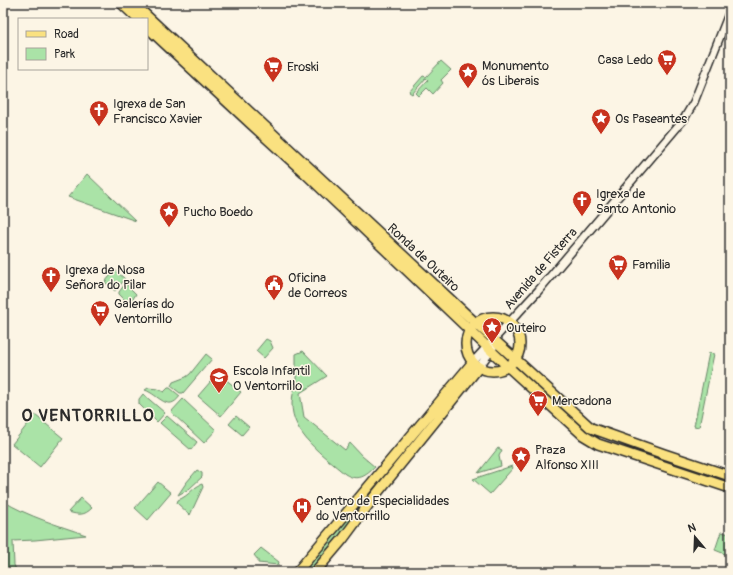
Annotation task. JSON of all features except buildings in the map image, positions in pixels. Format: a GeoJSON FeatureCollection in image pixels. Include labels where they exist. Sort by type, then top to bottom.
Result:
{"type":"FeatureCollection","features":[{"type":"Feature","properties":{"kind":"main road"},"geometry":{"type":"LineString","coordinates":[[121,3],[137,18]]}},
{"type":"Feature","properties":{"kind":"main road","name":"Ronda de Outeiro"},"geometry":{"type":"LineString","coordinates":[[133,3],[473,327],[489,348],[587,438],[598,444],[666,468],[730,488]]}},
{"type":"Feature","properties":{"kind":"main road","name":"Ronda de Outeiro"},"geometry":{"type":"LineString","coordinates":[[148,28],[250,123],[321,183]]}},
{"type":"Feature","properties":{"kind":"main road","name":"Avenida de Fisterra"},"geometry":{"type":"LineString","coordinates":[[473,327],[486,318],[492,317],[499,318],[510,323],[516,329],[520,343],[520,352],[516,359]]}},
{"type":"Feature","properties":{"kind":"main road"},"geometry":{"type":"LineString","coordinates":[[473,327],[466,344],[467,352],[476,364],[484,370],[494,371],[511,369]]}},
{"type":"Feature","properties":{"kind":"main road","name":"Ronda de Outeiro"},"geometry":{"type":"LineString","coordinates":[[473,327],[495,341],[591,428],[650,450],[730,476]]}},
{"type":"Feature","properties":{"kind":"main road"},"geometry":{"type":"LineString","coordinates":[[511,369],[516,359]]}},
{"type":"Feature","properties":{"kind":"main road","name":"Avenida de Fisterra"},"geometry":{"type":"LineString","coordinates":[[315,572],[469,380],[476,364]]}},
{"type":"Feature","properties":{"kind":"main road","name":"Avenida de Fisterra"},"geometry":{"type":"LineString","coordinates":[[297,572],[437,405],[476,364]]}},
{"type":"Feature","properties":{"kind":"main road"},"geometry":{"type":"LineString","coordinates":[[469,380],[480,375],[511,369]]}},
{"type":"Feature","properties":{"kind":"main road"},"geometry":{"type":"LineString","coordinates":[[415,447],[415,440],[437,405]]}},
{"type":"Feature","properties":{"kind":"main road"},"geometry":{"type":"LineString","coordinates":[[357,520],[362,506],[360,498]]}},
{"type":"Feature","properties":{"kind":"street","name":"Avenida de Fisterra"},"geometry":{"type":"LineString","coordinates":[[476,364],[689,111],[694,102],[730,11]]}},
{"type":"Feature","properties":{"kind":"green space"},"geometry":{"type":"Polygon","coordinates":[[[441,61],[451,70],[441,80],[443,83],[433,94],[427,88],[419,96],[416,93],[428,80],[426,78],[412,94],[409,92],[423,76],[426,77],[441,61]]]}},
{"type":"Feature","properties":{"kind":"green space"},"geometry":{"type":"Polygon","coordinates":[[[87,174],[136,221],[68,197],[87,174]]]}},
{"type":"Feature","properties":{"kind":"green space"},"geometry":{"type":"Polygon","coordinates":[[[115,270],[125,279],[115,291],[105,282],[115,270]]]}},
{"type":"Feature","properties":{"kind":"green space"},"geometry":{"type":"Polygon","coordinates":[[[125,284],[136,294],[131,302],[128,303],[119,294],[125,284]]]}},
{"type":"Feature","properties":{"kind":"green space"},"geometry":{"type":"Polygon","coordinates":[[[266,339],[270,341],[273,348],[264,358],[256,351],[266,339]]]}},
{"type":"Feature","properties":{"kind":"green space"},"geometry":{"type":"Polygon","coordinates":[[[303,351],[327,376],[300,393],[304,417],[345,450],[350,443],[375,467],[362,477],[354,478],[345,474],[310,443],[297,425],[293,414],[292,400],[296,379],[296,354],[303,351]]]}},
{"type":"Feature","properties":{"kind":"green space"},"geometry":{"type":"Polygon","coordinates":[[[709,353],[714,354],[699,427],[694,426],[709,353]]]}},
{"type":"Feature","properties":{"kind":"green space"},"geometry":{"type":"Polygon","coordinates":[[[206,354],[212,359],[183,393],[180,393],[171,386],[173,382],[190,374],[206,354]]]}},
{"type":"Feature","properties":{"kind":"green space"},"geometry":{"type":"Polygon","coordinates":[[[218,373],[241,392],[221,416],[198,396],[218,373]]]}},
{"type":"Feature","properties":{"kind":"green space"},"geometry":{"type":"Polygon","coordinates":[[[148,388],[158,389],[164,392],[170,388],[180,396],[176,401],[167,403],[145,390],[148,388]]]}},
{"type":"Feature","properties":{"kind":"green space"},"geometry":{"type":"Polygon","coordinates":[[[143,394],[165,413],[157,422],[139,404],[139,399],[143,394]]]}},
{"type":"Feature","properties":{"kind":"green space"},"geometry":{"type":"Polygon","coordinates":[[[183,399],[216,430],[204,443],[171,412],[183,399]]]}},
{"type":"Feature","properties":{"kind":"green space"},"geometry":{"type":"Polygon","coordinates":[[[35,415],[63,438],[40,467],[12,444],[35,415]]]}},
{"type":"Feature","properties":{"kind":"green space"},"geometry":{"type":"Polygon","coordinates":[[[167,416],[197,442],[191,450],[160,423],[167,416]]]}},
{"type":"Feature","properties":{"kind":"green space"},"geometry":{"type":"Polygon","coordinates":[[[236,416],[249,427],[242,435],[229,424],[236,416]]]}},
{"type":"Feature","properties":{"kind":"green space"},"geometry":{"type":"Polygon","coordinates":[[[498,448],[502,450],[499,456],[501,466],[478,473],[498,448]]]}},
{"type":"Feature","properties":{"kind":"green space"},"geometry":{"type":"Polygon","coordinates":[[[512,466],[513,468],[490,494],[473,479],[512,466]]]}},
{"type":"Feature","properties":{"kind":"green space"},"geometry":{"type":"Polygon","coordinates":[[[197,470],[202,473],[202,477],[189,489],[178,495],[186,483],[197,470]]]}},
{"type":"Feature","properties":{"kind":"green space"},"geometry":{"type":"Polygon","coordinates":[[[158,482],[171,493],[148,520],[135,508],[158,482]]]}},
{"type":"Feature","properties":{"kind":"green space"},"geometry":{"type":"Polygon","coordinates":[[[202,484],[203,487],[190,515],[177,503],[178,500],[202,484]]]}},
{"type":"Feature","properties":{"kind":"green space"},"geometry":{"type":"Polygon","coordinates":[[[81,498],[92,508],[81,514],[68,512],[81,498]]]}},
{"type":"Feature","properties":{"kind":"green space"},"geometry":{"type":"Polygon","coordinates":[[[3,501],[33,516],[86,535],[13,541],[14,565],[17,572],[3,572],[3,501]]]}},
{"type":"Feature","properties":{"kind":"green space"},"geometry":{"type":"Polygon","coordinates":[[[356,509],[358,511],[357,514],[309,572],[302,572],[356,509]]]}},
{"type":"Feature","properties":{"kind":"green space"},"geometry":{"type":"Polygon","coordinates":[[[721,532],[730,534],[730,556],[715,550],[721,532]]]}},
{"type":"Feature","properties":{"kind":"green space"},"geometry":{"type":"Polygon","coordinates":[[[261,548],[279,562],[278,565],[258,563],[258,560],[254,555],[261,548]]]}},
{"type":"Feature","properties":{"kind":"place","name":"Casa Ledo"},"geometry":{"type":"Point","coordinates":[667,76]}},
{"type":"Feature","properties":{"kind":"place","name":"Eroski"},"geometry":{"type":"Point","coordinates":[273,83]}},
{"type":"Feature","properties":{"kind":"place","name":"Monumento ós Liberais"},"geometry":{"type":"Point","coordinates":[468,89]}},
{"type":"Feature","properties":{"kind":"place","name":"Igrexa de San Francisco Xavier"},"geometry":{"type":"Point","coordinates":[99,127]}},
{"type":"Feature","properties":{"kind":"place","name":"Os Paseantes"},"geometry":{"type":"Point","coordinates":[601,135]}},
{"type":"Feature","properties":{"kind":"place","name":"Igrexa de Santo Antonio"},"geometry":{"type":"Point","coordinates":[582,217]}},
{"type":"Feature","properties":{"kind":"place","name":"Pucho Boedo"},"geometry":{"type":"Point","coordinates":[169,228]}},
{"type":"Feature","properties":{"kind":"place","name":"Familia"},"geometry":{"type":"Point","coordinates":[618,281]}},
{"type":"Feature","properties":{"kind":"place","name":"Igrexa de Nosa Señora do Pilar"},"geometry":{"type":"Point","coordinates":[51,293]}},
{"type":"Feature","properties":{"kind":"place","name":"Oficina de Correos"},"geometry":{"type":"Point","coordinates":[274,301]}},
{"type":"Feature","properties":{"kind":"place","name":"Galerías do Ventorrillo"},"geometry":{"type":"Point","coordinates":[100,327]}},
{"type":"Feature","properties":{"kind":"place","name":"Outeiro"},"geometry":{"type":"Point","coordinates":[492,344]}},
{"type":"Feature","properties":{"kind":"place","name":"Escola Infantil O Ventorrillo"},"geometry":{"type":"Point","coordinates":[219,394]}},
{"type":"Feature","properties":{"kind":"place","name":"Mercadona"},"geometry":{"type":"Point","coordinates":[538,417]}},
{"type":"Feature","properties":{"kind":"place","name":"Praza Alfonso XIII"},"geometry":{"type":"Point","coordinates":[521,473]}},
{"type":"Feature","properties":{"kind":"place","name":"Centro de Especialidades do Ventorrillo"},"geometry":{"type":"Point","coordinates":[302,524]}},
{"type":"Feature","properties":{"kind":"district","name":"O VENTORRILLO"},"geometry":{"type":"Point","coordinates":[88,415]}}]}
